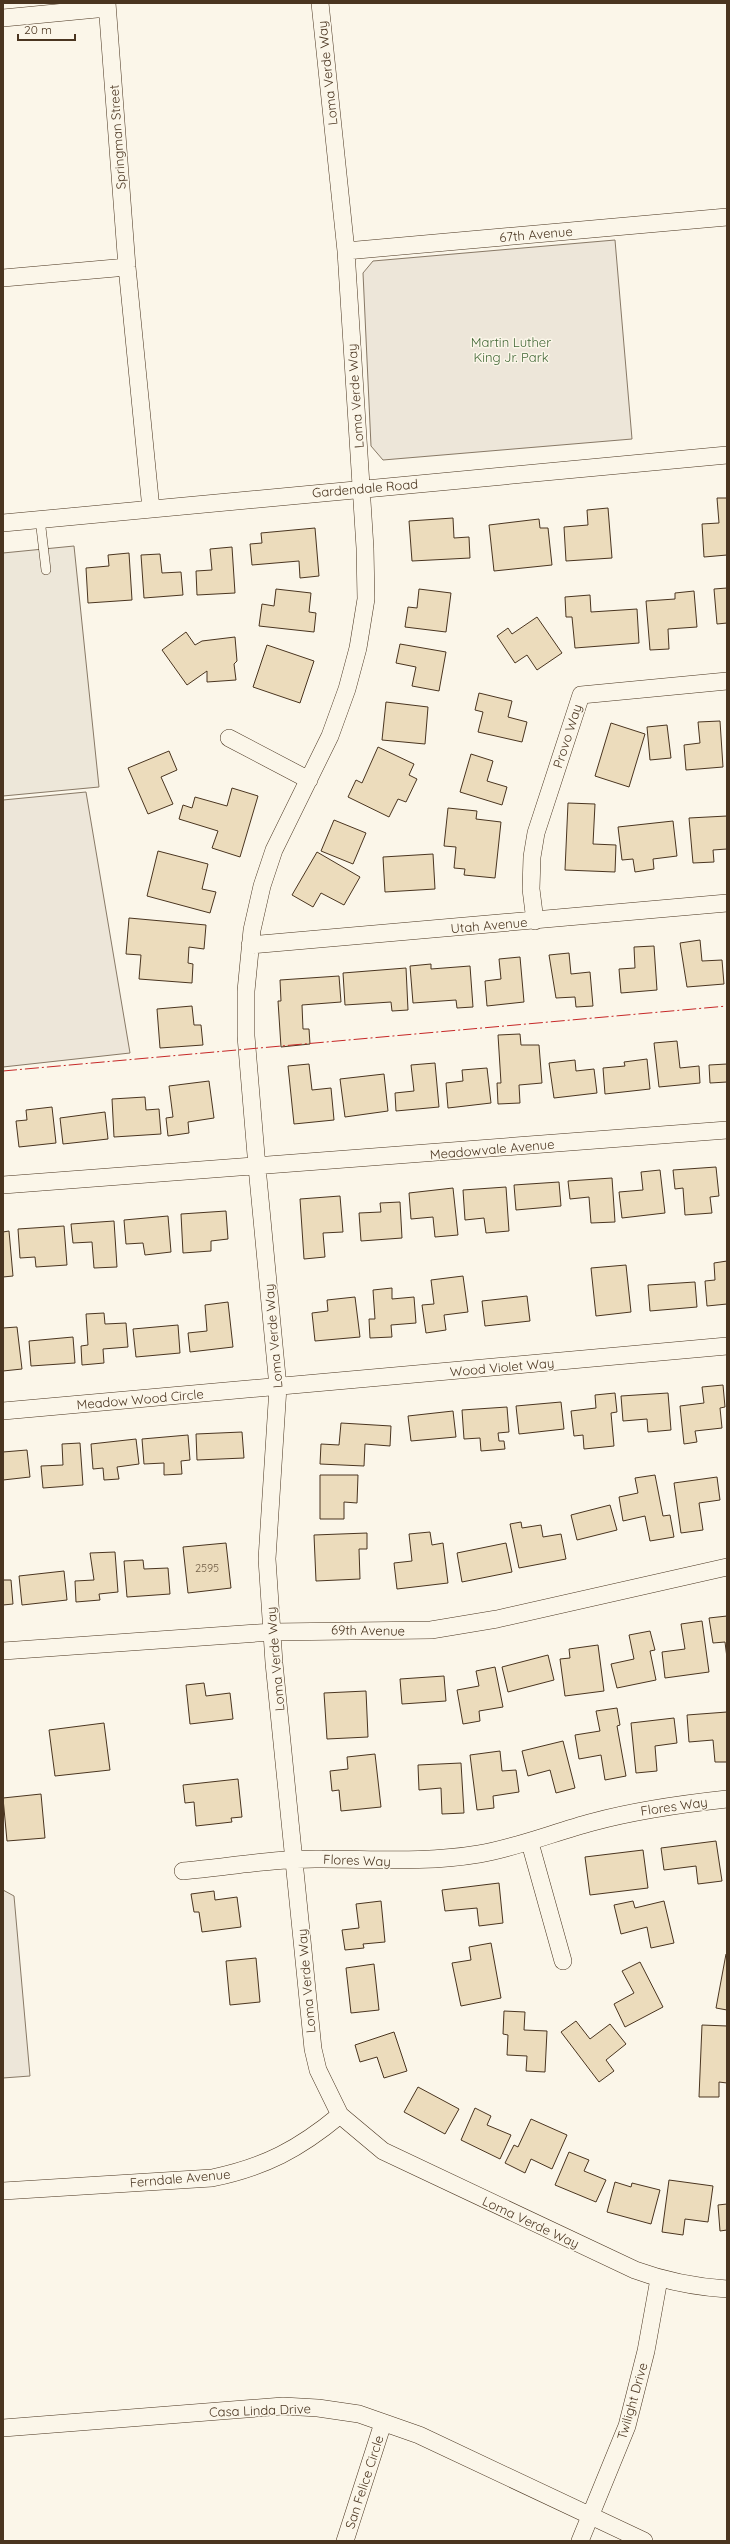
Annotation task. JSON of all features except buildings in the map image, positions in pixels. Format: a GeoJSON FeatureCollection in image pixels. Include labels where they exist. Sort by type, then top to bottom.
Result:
{"type":"FeatureCollection","features":[{"type":"Feature","properties":{"kind":"street","name":"Loma Verde Way"},"geometry":{"type":"LineString","coordinates":[[320,3],[346,251],[361,488],[366,599],[358,648],[347,689],[335,722],[309,780],[274,850],[262,886],[250,945],[246,990],[246,1036],[278,1387],[267,1559],[272,1632],[313,2049],[318,2070],[340,2115],[362,2135],[399,2159],[635,2270],[659,2279],[697,2287],[727,2289]]}},
{"type":"Feature","properties":{"kind":"street","name":"Springman Street"},"geometry":{"type":"LineString","coordinates":[[3,18],[107,5],[127,267],[151,509]]}},
{"type":"Feature","properties":{"kind":"street","name":"67th Avenue"},"geometry":{"type":"LineString","coordinates":[[346,251],[727,217]]}},
{"type":"Feature","properties":{"kind":"street"},"geometry":{"type":"LineString","coordinates":[[3,278],[127,267]]}},
{"type":"Feature","properties":{"kind":"street","name":"Gardendale Road"},"geometry":{"type":"LineString","coordinates":[[3,523],[361,488],[727,455]]}},
{"type":"Feature","properties":{"kind":"street","name":"Provo Way"},"geometry":{"type":"LineString","coordinates":[[535,921],[531,889],[532,857],[536,833],[580,695],[727,681]]}},
{"type":"Feature","properties":{"kind":"street"},"geometry":{"type":"LineString","coordinates":[[229,738],[309,780]]}},
{"type":"Feature","properties":{"kind":"street","name":"Utah Avenue"},"geometry":{"type":"LineString","coordinates":[[250,945],[727,903]]}},
{"type":"Feature","properties":{"kind":"street","name":"Meadowvale Avenue"},"geometry":{"type":"LineString","coordinates":[[257,1167],[727,1130]]}},
{"type":"Feature","properties":{"kind":"street"},"geometry":{"type":"LineString","coordinates":[[3,1185],[257,1167]]}},
{"type":"Feature","properties":{"kind":"street","name":"Wood Violet Way"},"geometry":{"type":"LineString","coordinates":[[278,1387],[727,1346]]}},
{"type":"Feature","properties":{"kind":"street","name":"Meadow Wood Circle"},"geometry":{"type":"LineString","coordinates":[[3,1411],[278,1387]]}},
{"type":"Feature","properties":{"kind":"street","name":"69th Avenue"},"geometry":{"type":"LineString","coordinates":[[3,1651],[272,1632],[431,1630],[497,1619],[727,1567]]}},
{"type":"Feature","properties":{"kind":"street","name":"Flores Way"},"geometry":{"type":"LineString","coordinates":[[184,1871],[321,1859],[392,1862],[436,1860],[530,1843],[591,1822],[634,1812],[678,1804],[727,1800]]}},
{"type":"Feature","properties":{"kind":"street"},"geometry":{"type":"LineString","coordinates":[[530,1843],[563,1961]]}},
{"type":"Feature","properties":{"kind":"street","name":"Ferndale Avenue"},"geometry":{"type":"LineString","coordinates":[[3,2191],[212,2178],[241,2172],[267,2163],[298,2148],[340,2115]]}},
{"type":"Feature","properties":{"kind":"street","name":"Twilight Drive"},"geometry":{"type":"LineString","coordinates":[[580,2541],[627,2426],[646,2351],[659,2279]]}},
{"type":"Feature","properties":{"kind":"street","name":"Casa Linda Drive"},"geometry":{"type":"LineString","coordinates":[[3,2428],[283,2406],[318,2408],[358,2414],[441,2444],[644,2541]]}},
{"type":"Feature","properties":{"kind":"street","name":"San Felice Circle"},"geometry":{"type":"LineString","coordinates":[[345,2541],[383,2423]]}},
{"type":"Feature","properties":{"kind":"lane"},"geometry":{"type":"LineString","coordinates":[[40,519],[46,570]]}},
{"type":"Feature","properties":{"kind":"green space","name":"Martin Luther King Jr. Park"},"geometry":{"type":"Polygon","coordinates":[[[615,240],[632,439],[383,460],[371,446],[363,273],[373,261],[615,240]]]}},
{"type":"Feature","properties":{"kind":"green space"},"geometry":{"type":"Polygon","coordinates":[[[86,792],[130,1053],[3,1067],[3,800],[86,792]]]}},
{"type":"Feature","properties":{"kind":"green space"},"geometry":{"type":"Polygon","coordinates":[[[3,1890],[14,1896],[30,2076],[3,2078],[3,1890]]]}},
{"type":"Feature","properties":{"kind":"shaded area"},"geometry":{"type":"Polygon","coordinates":[[[74,546],[99,787],[3,796],[3,553],[74,546]]]}},
{"type":"Feature","properties":{"kind":"power"},"geometry":{"type":"LineString","coordinates":[[3,1071],[727,1006]]}}]}
